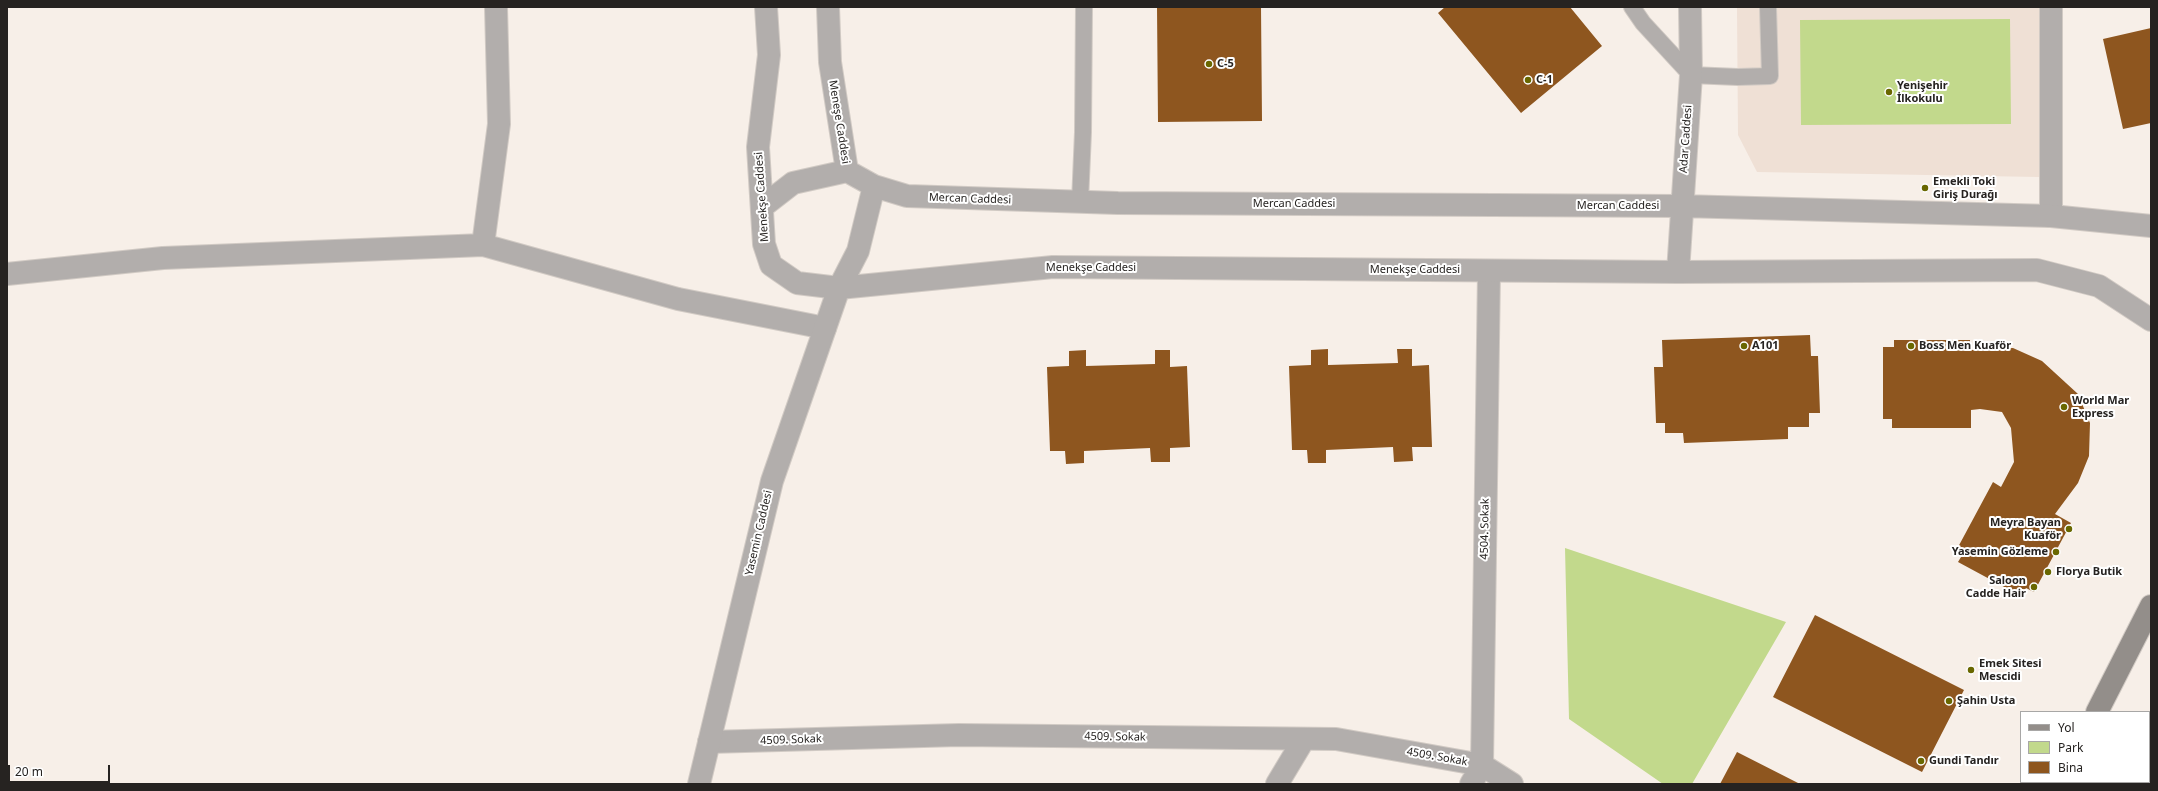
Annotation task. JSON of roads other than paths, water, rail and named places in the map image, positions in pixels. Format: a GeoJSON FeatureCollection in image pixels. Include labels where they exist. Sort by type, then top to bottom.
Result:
{"type":"FeatureCollection","features":[{"type":"Feature","properties":{"kind":"main road"},"geometry":{"type":"LineString","coordinates":[[2098,711],[2151,606]]}},
{"type":"Feature","properties":{"kind":"street"},"geometry":{"type":"LineString","coordinates":[[483,245],[499,124],[496,7]]}},
{"type":"Feature","properties":{"kind":"street","name":"Menekşe Caddesi"},"geometry":{"type":"LineString","coordinates":[[766,7],[769,55],[758,147],[764,244],[771,265],[797,283],[839,288],[1053,268],[1678,272],[2037,270],[2099,286],[2151,320]]}},
{"type":"Feature","properties":{"kind":"street","name":"Meneşe Caddesi"},"geometry":{"type":"LineString","coordinates":[[828,7],[830,62],[847,171],[874,186],[907,196]]}},
{"type":"Feature","properties":{"kind":"street","name":"Adar Caddesi"},"geometry":{"type":"LineString","coordinates":[[1678,272],[1691,75],[1690,7]]}},
{"type":"Feature","properties":{"kind":"street"},"geometry":{"type":"LineString","coordinates":[[2051,7],[2051,216]]}},
{"type":"Feature","properties":{"kind":"street"},"geometry":{"type":"LineString","coordinates":[[762,206],[793,183],[847,171]]}},
{"type":"Feature","properties":{"kind":"street"},"geometry":{"type":"LineString","coordinates":[[839,288],[858,252],[874,186]]}},
{"type":"Feature","properties":{"kind":"street","name":"Mercan Caddesi"},"geometry":{"type":"LineString","coordinates":[[907,196],[1080,202],[1682,206],[2051,216],[2151,226]]}},
{"type":"Feature","properties":{"kind":"street"},"geometry":{"type":"LineString","coordinates":[[7,274],[163,258],[483,245],[678,300],[825,328]]}},
{"type":"Feature","properties":{"kind":"street","name":"4504. Sokak"},"geometry":{"type":"LineString","coordinates":[[1471,784],[1482,765],[1489,270]]}},
{"type":"Feature","properties":{"kind":"street","name":"Yasemin Caddesi"},"geometry":{"type":"LineString","coordinates":[[699,784],[772,481],[839,288]]}},
{"type":"Feature","properties":{"kind":"street","name":"4509. Sokak"},"geometry":{"type":"LineString","coordinates":[[709,742],[959,735],[1336,739],[1482,765],[1512,784]]}},
{"type":"Feature","properties":{"kind":"street"},"geometry":{"type":"LineString","coordinates":[[1277,784],[1304,739]]}},
{"type":"Feature","properties":{"kind":"lane"},"geometry":{"type":"LineString","coordinates":[[1080,202],[1083,132],[1084,7]]}},
{"type":"Feature","properties":{"kind":"lane"},"geometry":{"type":"LineString","coordinates":[[1632,7],[1643,23],[1691,75],[1738,77],[1770,76],[1768,7]]}},
{"type":"Feature","properties":{"kind":"place","name":"C-5"},"geometry":{"type":"Point","coordinates":[1209,64]}},
{"type":"Feature","properties":{"kind":"place","name":"C-1"},"geometry":{"type":"Point","coordinates":[1528,80]}},
{"type":"Feature","properties":{"kind":"place","name":"Yenişehir İlkokulu"},"geometry":{"type":"Point","coordinates":[1889,92]}},
{"type":"Feature","properties":{"kind":"place","name":"Emekli Toki Giriş Durağı"},"geometry":{"type":"Point","coordinates":[1925,188]}},
{"type":"Feature","properties":{"kind":"place","name":"A101"},"geometry":{"type":"Point","coordinates":[1744,346]}},
{"type":"Feature","properties":{"kind":"place","name":"Boss Men Kuaför"},"geometry":{"type":"Point","coordinates":[1911,346]}},
{"type":"Feature","properties":{"kind":"place","name":"World Mar Express"},"geometry":{"type":"Point","coordinates":[2064,407]}},
{"type":"Feature","properties":{"kind":"place","name":"Meyra Bayan Kuaför"},"geometry":{"type":"Point","coordinates":[2069,529]}},
{"type":"Feature","properties":{"kind":"place","name":"Yasemin Gözleme"},"geometry":{"type":"Point","coordinates":[2056,552]}},
{"type":"Feature","properties":{"kind":"place","name":"Florya Butik"},"geometry":{"type":"Point","coordinates":[2048,572]}},
{"type":"Feature","properties":{"kind":"place","name":"Saloon Cadde Hair"},"geometry":{"type":"Point","coordinates":[2034,587]}},
{"type":"Feature","properties":{"kind":"place","name":"Emek Sitesi Mescidi"},"geometry":{"type":"Point","coordinates":[1971,670]}},
{"type":"Feature","properties":{"kind":"place","name":"Şahin Usta"},"geometry":{"type":"Point","coordinates":[1949,701]}},
{"type":"Feature","properties":{"kind":"place","name":"Gundi Tandır"},"geometry":{"type":"Point","coordinates":[1921,761]}}]}
